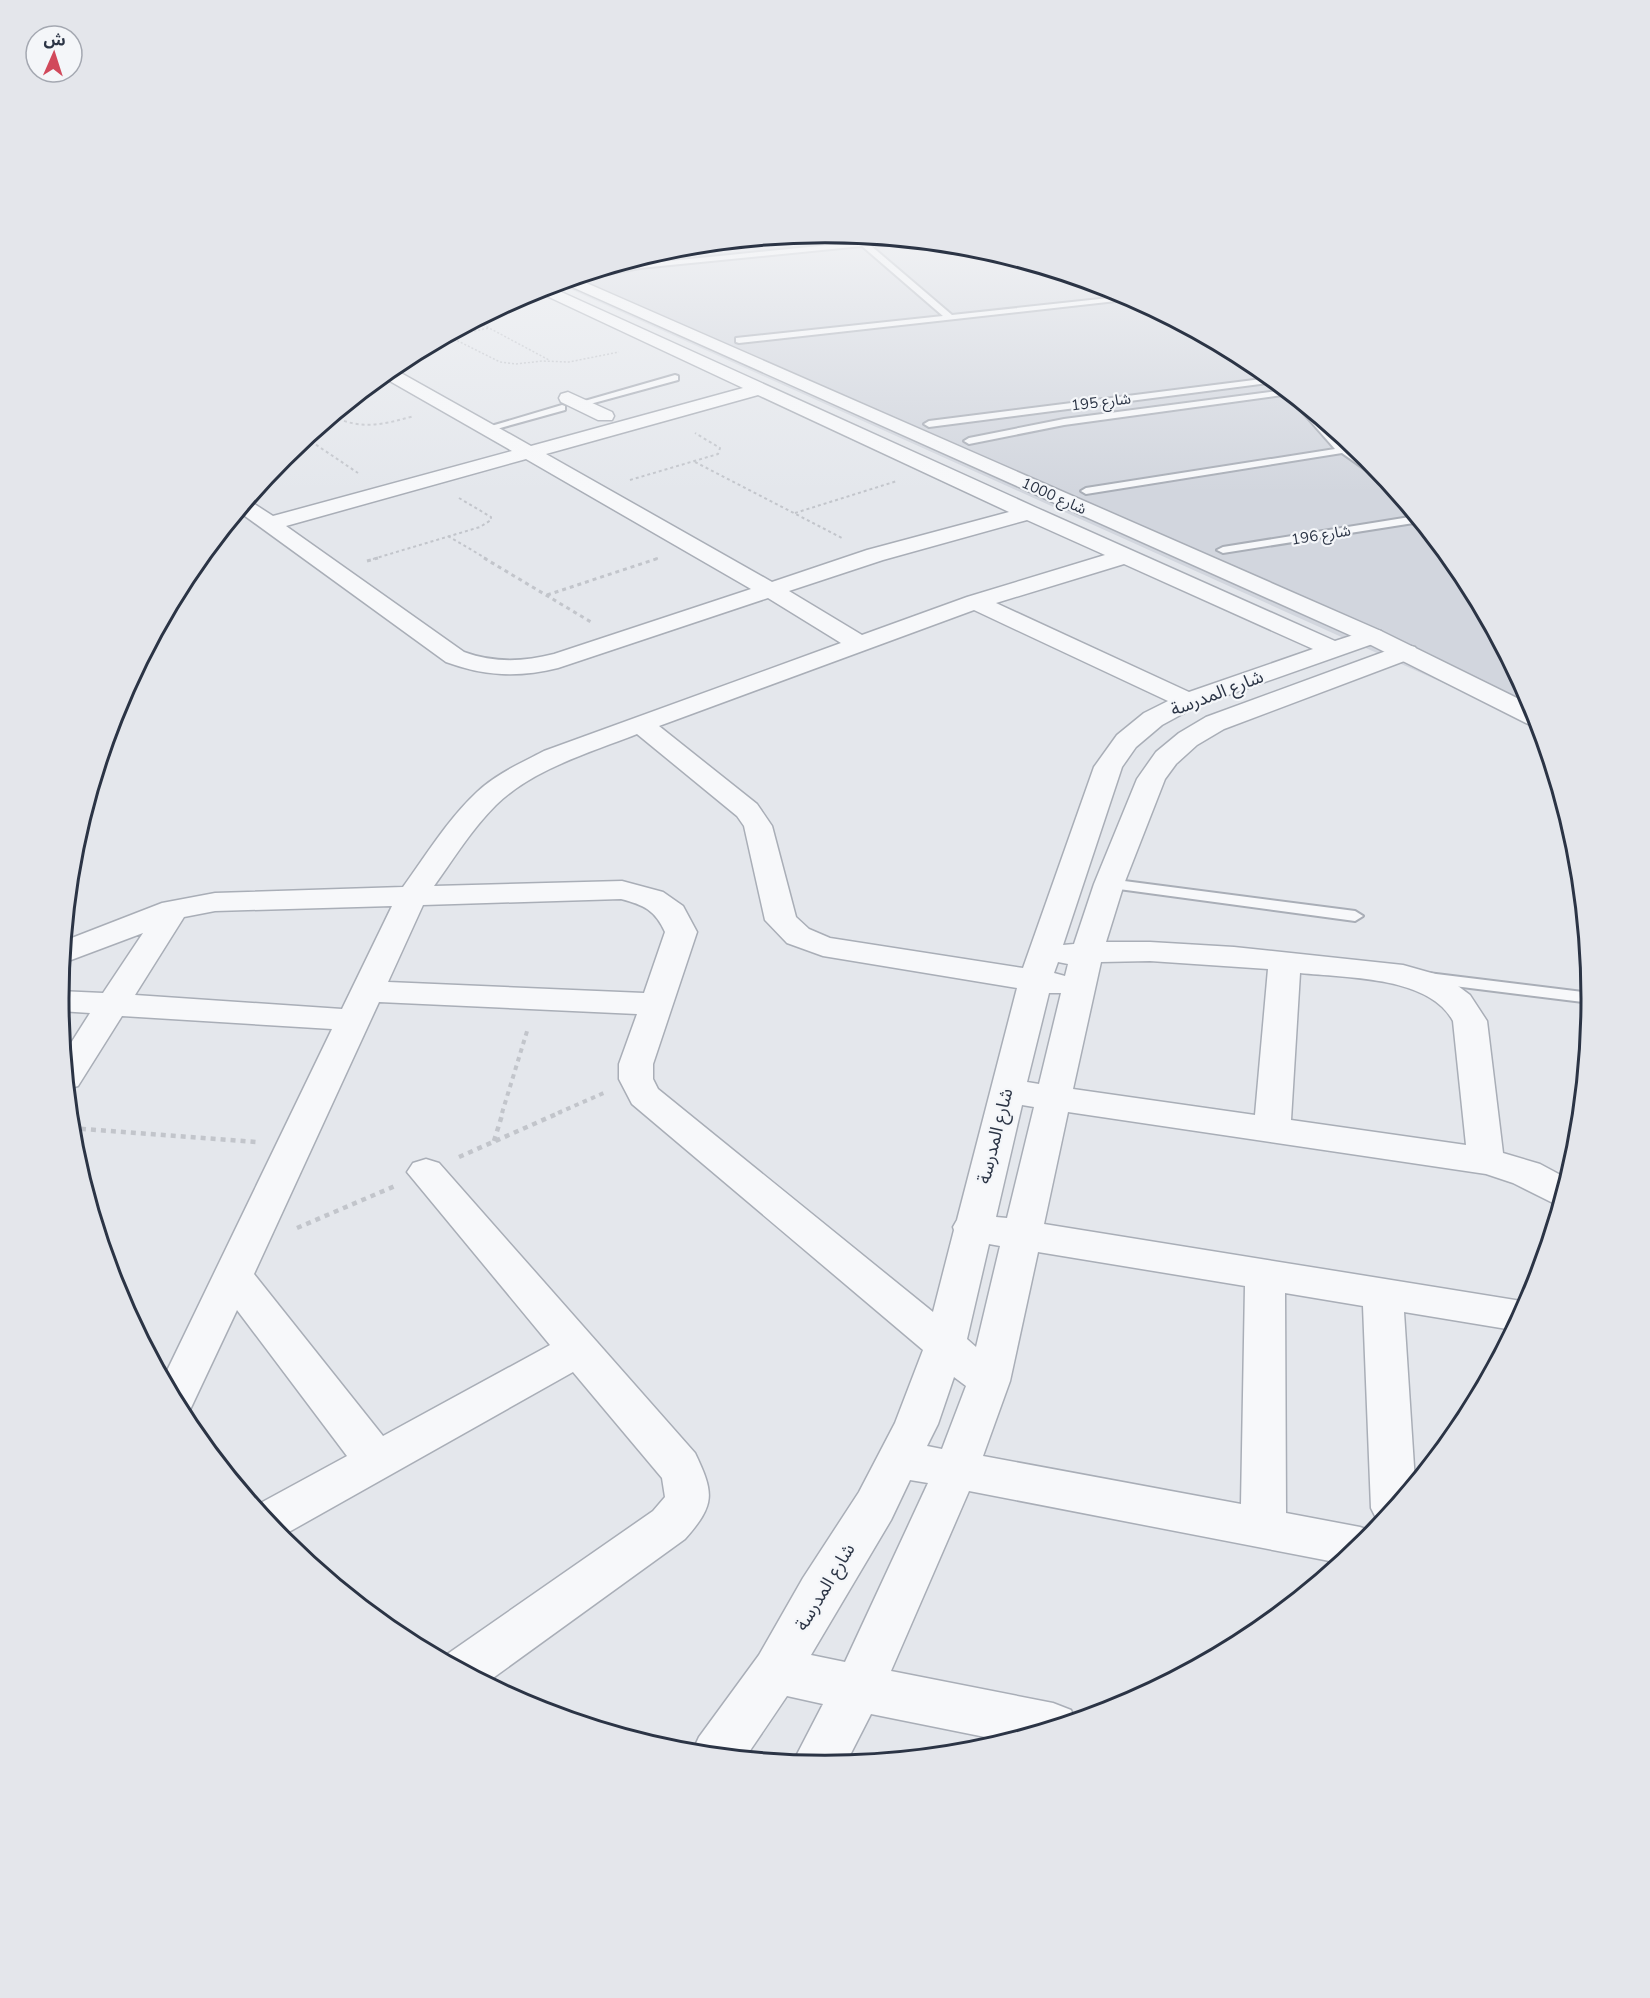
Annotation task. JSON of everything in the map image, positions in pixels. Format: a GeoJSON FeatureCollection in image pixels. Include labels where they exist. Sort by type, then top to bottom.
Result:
{"type":"FeatureCollection","features":[{"type":"Feature","properties":{"kind":"street"},"geometry":{"type":"LineString","coordinates":[[578,305],[1029,513],[1336,650]]}},
{"type":"Feature","properties":{"kind":"street","name":"شارع 1000"},"geometry":{"type":"LineString","coordinates":[[625,305],[1372,636],[1523,711]]}},
{"type":"Feature","properties":{"kind":"street","name":"شارع 1000"},"geometry":{"type":"LineString","coordinates":[[662,305],[929,424],[1223,550],[1511,684]]}},
{"type":"Feature","properties":{"kind":"street"},"geometry":{"type":"LineString","coordinates":[[396,377],[694,546],[860,644]]}},
{"type":"Feature","properties":{"kind":"street"},"geometry":{"type":"LineString","coordinates":[[254,513],[427,480],[527,452],[740,380]]}},
{"type":"Feature","properties":{"kind":"street"},"geometry":{"type":"LineString","coordinates":[[254,513],[507,440],[605,416],[650,410],[760,389]]}},
{"type":"Feature","properties":{"kind":"street"},"geometry":{"type":"LineString","coordinates":[[570,403],[605,416]]}},
{"type":"Feature","properties":{"kind":"street"},"geometry":{"type":"LineString","coordinates":[[254,513],[455,657],[476,665],[505,669],[535,667],[875,555],[1029,513]]}},
{"type":"Feature","properties":{"kind":"street"},"geometry":{"type":"LineString","coordinates":[[178,1391],[411,898],[467,819],[488,797],[516,777],[554,757],[640,724],[975,602],[1125,555]]}},
{"type":"Feature","properties":{"kind":"street"},"geometry":{"type":"LineString","coordinates":[[975,602],[1188,701]]}},
{"type":"Feature","properties":{"kind":"street","name":"شارع المدرسة"},"geometry":{"type":"LineString","coordinates":[[722,1748],[776,1671],[820,1593],[874,1506],[916,1424],[945,1345],[972,1227],[1039,968],[1108,767],[1126,741],[1153,719],[1188,701],[1372,636]]}},
{"type":"Feature","properties":{"kind":"street","name":"شارع المدرسة"},"geometry":{"type":"LineString","coordinates":[[823,1755],[858,1689],[956,1470],[989,1381],[1087,952],[1109,884],[1151,779],[1166,758],[1188,739],[1215,723],[1406,652]]}},
{"type":"Feature","properties":{"kind":"street"},"geometry":{"type":"LineString","coordinates":[[640,724],[747,810],[758,826],[775,903],[782,920],[798,936],[823,946],[1039,968],[1078,987]]}},
{"type":"Feature","properties":{"kind":"street"},"geometry":{"type":"LineString","coordinates":[[71,950],[173,910],[215,902],[622,890],[652,898],[672,913],[681,932],[636,1064],[636,1079],[644,1096],[989,1381]]}},
{"type":"Feature","properties":{"kind":"street"},"geometry":{"type":"LineString","coordinates":[[73,1068],[173,910]]}},
{"type":"Feature","properties":{"kind":"street"},"geometry":{"type":"LineString","coordinates":[[1039,968],[1087,952],[1167,953],[1403,975],[1426,981],[1448,992],[1463,1006],[1470,1021],[1486,1161]]}},
{"type":"Feature","properties":{"kind":"street"},"geometry":{"type":"LineString","coordinates":[[1272,1130],[1285,963]]}},
{"type":"Feature","properties":{"kind":"street"},"geometry":{"type":"LineString","coordinates":[[69,1002],[113,1005],[360,1006],[537,999],[656,1004]]}},
{"type":"Feature","properties":{"kind":"street"},"geometry":{"type":"LineString","coordinates":[[1006,1091],[1486,1161],[1516,1168],[1544,1180],[1556,1189]]}},
{"type":"Feature","properties":{"kind":"street"},"geometry":{"type":"LineString","coordinates":[[426,1172],[679,1466],[689,1485],[686,1507],[669,1524],[470,1666]]}},
{"type":"Feature","properties":{"kind":"street"},"geometry":{"type":"LineString","coordinates":[[972,1227],[1511,1314]]}},
{"type":"Feature","properties":{"kind":"street"},"geometry":{"type":"LineString","coordinates":[[1263,1528],[1265,1275]]}},
{"type":"Feature","properties":{"kind":"street"},"geometry":{"type":"LineString","coordinates":[[233,1276],[377,1461]]}},
{"type":"Feature","properties":{"kind":"street"},"geometry":{"type":"LineString","coordinates":[[1383,1293],[1393,1497]]}},
{"type":"Feature","properties":{"kind":"street"},"geometry":{"type":"LineString","coordinates":[[276,1518],[579,1349]]}},
{"type":"Feature","properties":{"kind":"street"},"geometry":{"type":"LineString","coordinates":[[898,1459],[1348,1545]]}},
{"type":"Feature","properties":{"kind":"street"},"geometry":{"type":"LineString","coordinates":[[776,1671],[1038,1724]]}},
{"type":"Feature","properties":{"kind":"lane"},"geometry":{"type":"LineString","coordinates":[[936,305],[950,317]]}},
{"type":"Feature","properties":{"kind":"lane"},"geometry":{"type":"LineString","coordinates":[[740,339],[1062,305]]}},
{"type":"Feature","properties":{"kind":"lane"},"geometry":{"type":"LineString","coordinates":[[486,429],[570,403],[675,378]]}},
{"type":"Feature","properties":{"kind":"lane","name":"شارع 195"},"geometry":{"type":"LineString","coordinates":[[929,424],[1261,382]]}},
{"type":"Feature","properties":{"kind":"lane","name":"شارع 195"},"geometry":{"type":"LineString","coordinates":[[969,441],[1064,422],[1277,393]]}},
{"type":"Feature","properties":{"kind":"lane"},"geometry":{"type":"LineString","coordinates":[[1322,430],[1333,443],[1337,444]]}},
{"type":"Feature","properties":{"kind":"lane"},"geometry":{"type":"LineString","coordinates":[[1086,491],[1340,446]]}},
{"type":"Feature","properties":{"kind":"lane","name":"شارع 196"},"geometry":{"type":"LineString","coordinates":[[1223,550],[1409,520]]}},
{"type":"Feature","properties":{"kind":"lane"},"geometry":{"type":"LineString","coordinates":[[1109,884],[1355,916]]}},
{"type":"Feature","properties":{"kind":"lane"},"geometry":{"type":"LineString","coordinates":[[1403,975],[1581,997]]}},
{"type":"Feature","properties":{"kind":"path"},"geometry":{"type":"LineString","coordinates":[[483,325],[550,360]]}},
{"type":"Feature","properties":{"kind":"path"},"geometry":{"type":"LineString","coordinates":[[469,333],[489,328]]}},
{"type":"Feature","properties":{"kind":"path"},"geometry":{"type":"LineString","coordinates":[[455,340],[500,362],[516,364],[550,360],[580,360],[660,343]]}},
{"type":"Feature","properties":{"kind":"path"},"geometry":{"type":"LineString","coordinates":[[340,420],[353,426],[369,426],[450,408]]}},
{"type":"Feature","properties":{"kind":"path"},"geometry":{"type":"LineString","coordinates":[[595,490],[718,454],[720,448],[716,444],[650,410]]}},
{"type":"Feature","properties":{"kind":"path"},"geometry":{"type":"LineString","coordinates":[[313,443],[367,479]]}},
{"type":"Feature","properties":{"kind":"path"},"geometry":{"type":"LineString","coordinates":[[695,462],[875,555]]}},
{"type":"Feature","properties":{"kind":"path"},"geometry":{"type":"LineString","coordinates":[[794,513],[935,470]]}},
{"type":"Feature","properties":{"kind":"path"},"geometry":{"type":"LineString","coordinates":[[335,570],[488,524],[491,517],[427,480]]}},
{"type":"Feature","properties":{"kind":"path"},"geometry":{"type":"LineString","coordinates":[[448,536],[620,640]]}},
{"type":"Feature","properties":{"kind":"path"},"geometry":{"type":"LineString","coordinates":[[546,596],[694,546]]}},
{"type":"Feature","properties":{"kind":"path"},"geometry":{"type":"LineString","coordinates":[[494,1142],[537,999]]}},
{"type":"Feature","properties":{"kind":"path"},"geometry":{"type":"LineString","coordinates":[[81,1129],[295,1144]]}},
{"type":"Feature","properties":{"kind":"shaded area"},"geometry":{"type":"Polygon","coordinates":[[[606,305],[1124,305],[1159,321],[1245,370],[1285,399],[1360,464],[1425,539],[1454,579],[1503,665],[1527,721],[606,305]]]}}]}
